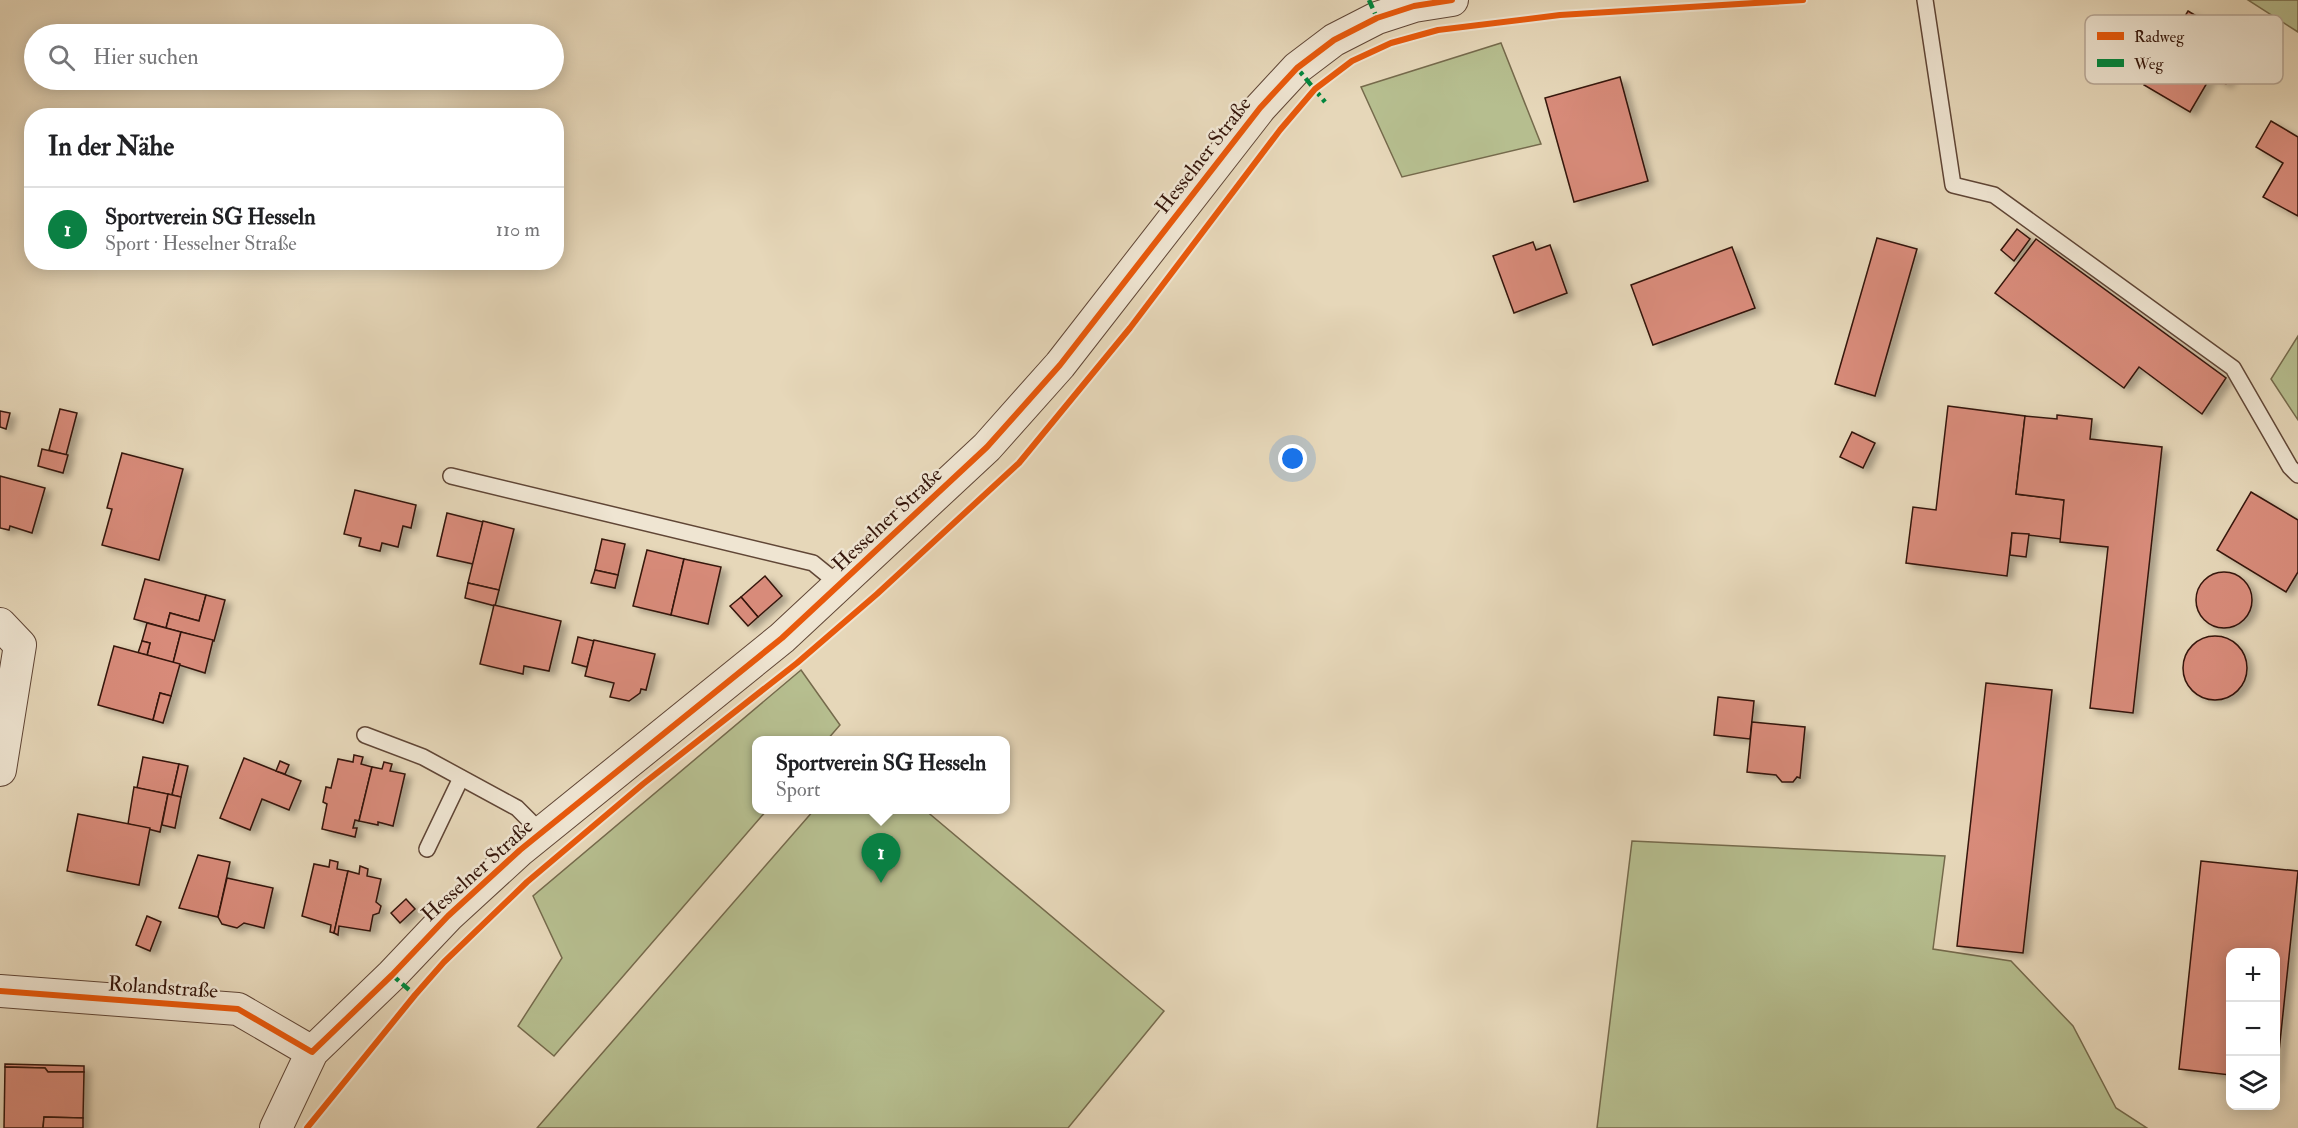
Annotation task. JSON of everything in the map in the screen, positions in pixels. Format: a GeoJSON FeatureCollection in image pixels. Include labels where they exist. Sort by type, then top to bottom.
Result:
{"type":"FeatureCollection","features":[{"type":"Feature","properties":{"kind":"street","name":"Hesselner Straße"},"geometry":{"type":"LineString","coordinates":[[276,1128],[312,1052],[392,975],[448,916],[542,832],[782,638],[987,447],[1060,365],[1260,108],[1297,68],[1334,40],[1377,18],[1414,6],[1452,0]]}},
{"type":"Feature","properties":{"kind":"street"},"geometry":{"type":"LineString","coordinates":[[0,624],[20,645],[0,770]]}},
{"type":"Feature","properties":{"kind":"street","name":"Rolandstraße"},"geometry":{"type":"LineString","coordinates":[[0,991],[238,1009],[312,1052]]}},
{"type":"Feature","properties":{"kind":"lane"},"geometry":{"type":"LineString","coordinates":[[1925,0],[1953,185],[1994,195],[2233,368],[2290,467],[2298,475]]}},
{"type":"Feature","properties":{"kind":"lane"},"geometry":{"type":"LineString","coordinates":[[451,476],[813,563],[840,585]]}},
{"type":"Feature","properties":{"kind":"lane"},"geometry":{"type":"LineString","coordinates":[[365,735],[423,757],[517,808],[542,832]]}},
{"type":"Feature","properties":{"kind":"lane"},"geometry":{"type":"LineString","coordinates":[[427,849],[461,778]]}},
{"type":"Feature","properties":{"kind":"green space"},"geometry":{"type":"Polygon","coordinates":[[[2248,0],[2298,0],[2298,32],[2283,22],[2283,15],[2271,15],[2248,0]]]}},
{"type":"Feature","properties":{"kind":"green space"},"geometry":{"type":"Polygon","coordinates":[[[1501,43],[1541,144],[1402,177],[1361,87],[1501,43]]]}},
{"type":"Feature","properties":{"kind":"green space"},"geometry":{"type":"Polygon","coordinates":[[[2298,336],[2298,420],[2271,379],[2298,336]]]}},
{"type":"Feature","properties":{"kind":"green space"},"geometry":{"type":"Polygon","coordinates":[[[801,670],[840,725],[830,736],[752,736],[752,814],[764,814],[554,1056],[518,1026],[562,958],[533,896],[801,670]]]}},
{"type":"Feature","properties":{"kind":"green space"},"geometry":{"type":"Polygon","coordinates":[[[811,814],[930,814],[1164,1011],[1068,1128],[537,1128],[811,814]]]}},
{"type":"Feature","properties":{"kind":"green space"},"geometry":{"type":"Polygon","coordinates":[[[1632,841],[1945,856],[1933,949],[2011,961],[2073,1026],[2116,1108],[2147,1128],[1597,1128],[1632,841]]]}},
{"type":"Feature","properties":{"kind":"building"},"geometry":{"type":"Polygon","coordinates":[[[1620,77],[1648,181],[1574,202],[1545,98],[1620,77]]]}},
{"type":"Feature","properties":{"kind":"building"},"geometry":{"type":"Polygon","coordinates":[[[2145,84],[2206,84],[2190,112],[2145,84]]]}},
{"type":"Feature","properties":{"kind":"building"},"geometry":{"type":"Polygon","coordinates":[[[2271,121],[2298,137],[2298,216],[2263,197],[2283,163],[2256,147],[2271,121]]]}},
{"type":"Feature","properties":{"kind":"building"},"geometry":{"type":"Polygon","coordinates":[[[2017,229],[2030,239],[2014,261],[2001,250],[2017,229]]]}},
{"type":"Feature","properties":{"kind":"building"},"geometry":{"type":"Polygon","coordinates":[[[1877,238],[1917,249],[1875,396],[1835,384],[1877,238]]]}},
{"type":"Feature","properties":{"kind":"building"},"geometry":{"type":"Polygon","coordinates":[[[2036,239],[2226,378],[2202,414],[2139,367],[2124,388],[1995,293],[2036,239]]]}},
{"type":"Feature","properties":{"kind":"building"},"geometry":{"type":"Polygon","coordinates":[[[1533,242],[1536,250],[1550,245],[1567,293],[1514,313],[1493,256],[1533,242]]]}},
{"type":"Feature","properties":{"kind":"building"},"geometry":{"type":"Polygon","coordinates":[[[1732,247],[1755,308],[1653,345],[1631,285],[1732,247]]]}},
{"type":"Feature","properties":{"kind":"building"},"geometry":{"type":"Polygon","coordinates":[[[1948,406],[2025,416],[2016,494],[2064,500],[2061,539],[2012,533],[2007,576],[1906,563],[1913,507],[1936,510],[1948,406]]]}},
{"type":"Feature","properties":{"kind":"building"},"geometry":{"type":"Polygon","coordinates":[[[60,409],[77,413],[66,455],[49,450],[60,409]]]}},
{"type":"Feature","properties":{"kind":"building"},"geometry":{"type":"Polygon","coordinates":[[[0,411],[10,413],[6,429],[0,427],[0,411]]]}},
{"type":"Feature","properties":{"kind":"building"},"geometry":{"type":"Polygon","coordinates":[[[2057,415],[2092,419],[2090,439],[2162,447],[2133,713],[2090,708],[2108,547],[2060,542],[2064,500],[2016,494],[2025,416],[2057,419],[2057,415]]]}},
{"type":"Feature","properties":{"kind":"building"},"geometry":{"type":"Polygon","coordinates":[[[1852,432],[1875,443],[1863,468],[1840,457],[1852,432]]]}},
{"type":"Feature","properties":{"kind":"building"},"geometry":{"type":"Polygon","coordinates":[[[42,449],[68,455],[63,473],[38,466],[42,449]]]}},
{"type":"Feature","properties":{"kind":"building"},"geometry":{"type":"Polygon","coordinates":[[[122,453],[183,469],[159,560],[102,545],[112,509],[107,508],[122,453]]]}},
{"type":"Feature","properties":{"kind":"building"},"geometry":{"type":"Polygon","coordinates":[[[0,476],[45,488],[32,533],[10,526],[9,530],[0,528],[0,476]]]}},
{"type":"Feature","properties":{"kind":"building"},"geometry":{"type":"Polygon","coordinates":[[[355,490],[416,505],[411,528],[403,526],[398,547],[382,543],[380,551],[359,546],[361,538],[344,534],[355,490]]]}},
{"type":"Feature","properties":{"kind":"building"},"geometry":{"type":"Polygon","coordinates":[[[2251,492],[2298,520],[2298,572],[2286,592],[2217,550],[2251,492]]]}},
{"type":"Feature","properties":{"kind":"building"},"geometry":{"type":"Polygon","coordinates":[[[447,513],[483,522],[473,564],[437,556],[447,513]]]}},
{"type":"Feature","properties":{"kind":"building"},"geometry":{"type":"Polygon","coordinates":[[[483,521],[514,529],[499,590],[468,583],[483,521]]]}},
{"type":"Feature","properties":{"kind":"building"},"geometry":{"type":"Polygon","coordinates":[[[2012,533],[2029,534],[2026,557],[2010,555],[2012,533]]]}},
{"type":"Feature","properties":{"kind":"building"},"geometry":{"type":"Polygon","coordinates":[[[602,539],[625,544],[618,575],[595,570],[602,539]]]}},
{"type":"Feature","properties":{"kind":"building"},"geometry":{"type":"Polygon","coordinates":[[[647,550],[684,559],[671,615],[633,606],[647,550]]]}},
{"type":"Feature","properties":{"kind":"building"},"geometry":{"type":"Polygon","coordinates":[[[684,559],[721,567],[708,624],[671,615],[684,559]]]}},
{"type":"Feature","properties":{"kind":"building"},"geometry":{"type":"Polygon","coordinates":[[[595,570],[618,575],[615,588],[591,583],[595,570]]]}},
{"type":"Feature","properties":{"kind":"building"},"geometry":{"type":"Polygon","coordinates":[[[2224,572],[2235,574],[2244,580],[2250,589],[2252,600],[2250,611],[2244,620],[2235,626],[2224,628],[2213,626],[2204,620],[2198,611],[2196,600],[2198,589],[2204,580],[2213,574],[2224,572]]]}},
{"type":"Feature","properties":{"kind":"building"},"geometry":{"type":"Polygon","coordinates":[[[765,576],[782,596],[758,617],[741,597],[765,576]]]}},
{"type":"Feature","properties":{"kind":"building"},"geometry":{"type":"Polygon","coordinates":[[[145,579],[206,595],[199,621],[170,613],[166,628],[134,619],[145,579]]]}},
{"type":"Feature","properties":{"kind":"building"},"geometry":{"type":"Polygon","coordinates":[[[468,583],[499,590],[495,606],[465,598],[468,583]]]}},
{"type":"Feature","properties":{"kind":"building"},"geometry":{"type":"Polygon","coordinates":[[[206,595],[225,600],[214,641],[166,628],[170,613],[199,621],[206,595]]]}},
{"type":"Feature","properties":{"kind":"building"},"geometry":{"type":"Polygon","coordinates":[[[741,597],[758,617],[748,626],[730,606],[741,597]]]}},
{"type":"Feature","properties":{"kind":"building"},"geometry":{"type":"Polygon","coordinates":[[[494,605],[561,621],[549,671],[524,666],[523,674],[480,664],[494,605]]]}},
{"type":"Feature","properties":{"kind":"building"},"geometry":{"type":"Polygon","coordinates":[[[147,623],[181,632],[173,663],[147,655],[150,643],[142,641],[147,623]]]}},
{"type":"Feature","properties":{"kind":"building"},"geometry":{"type":"Polygon","coordinates":[[[181,632],[213,640],[205,673],[173,663],[181,632]]]}},
{"type":"Feature","properties":{"kind":"building"},"geometry":{"type":"Polygon","coordinates":[[[2209,636],[2221,636],[2238,645],[2245,656],[2247,668],[2245,680],[2238,691],[2221,700],[2209,700],[2197,695],[2188,686],[2183,674],[2183,662],[2188,650],[2197,641],[2209,636]]]}},
{"type":"Feature","properties":{"kind":"building"},"geometry":{"type":"Polygon","coordinates":[[[578,637],[594,641],[587,667],[572,663],[578,637]]]}},
{"type":"Feature","properties":{"kind":"building"},"geometry":{"type":"Polygon","coordinates":[[[594,640],[655,654],[646,690],[641,689],[640,693],[629,701],[610,697],[614,683],[585,676],[594,640]]]}},
{"type":"Feature","properties":{"kind":"building"},"geometry":{"type":"Polygon","coordinates":[[[142,641],[150,643],[147,655],[138,653],[142,641]]]}},
{"type":"Feature","properties":{"kind":"building"},"geometry":{"type":"Polygon","coordinates":[[[114,646],[180,664],[171,696],[160,693],[153,720],[98,705],[114,646]]]}},
{"type":"Feature","properties":{"kind":"building"},"geometry":{"type":"Polygon","coordinates":[[[1986,683],[2052,690],[2023,953],[1957,946],[1986,683]]]}},
{"type":"Feature","properties":{"kind":"building"},"geometry":{"type":"Polygon","coordinates":[[[160,693],[171,696],[163,723],[153,720],[160,693]]]}},
{"type":"Feature","properties":{"kind":"building"},"geometry":{"type":"Polygon","coordinates":[[[1718,697],[1754,701],[1750,739],[1714,735],[1718,697]]]}},
{"type":"Feature","properties":{"kind":"building"},"geometry":{"type":"Polygon","coordinates":[[[1752,722],[1805,727],[1800,778],[1797,777],[1793,782],[1782,782],[1776,775],[1747,772],[1752,722]]]}},
{"type":"Feature","properties":{"kind":"building"},"geometry":{"type":"Polygon","coordinates":[[[354,755],[363,757],[361,764],[372,767],[359,821],[355,820],[353,828],[357,828],[355,837],[322,829],[327,804],[323,802],[326,787],[331,788],[338,759],[353,762],[354,755]]]}},
{"type":"Feature","properties":{"kind":"building"},"geometry":{"type":"Polygon","coordinates":[[[143,757],[179,764],[172,795],[137,788],[143,757]]]}},
{"type":"Feature","properties":{"kind":"building"},"geometry":{"type":"Polygon","coordinates":[[[244,758],[301,781],[289,810],[262,799],[250,830],[220,818],[244,758]]]}},
{"type":"Feature","properties":{"kind":"building"},"geometry":{"type":"Polygon","coordinates":[[[280,761],[289,765],[285,774],[276,771],[280,761]]]}},
{"type":"Feature","properties":{"kind":"building"},"geometry":{"type":"Polygon","coordinates":[[[384,762],[392,764],[390,771],[405,774],[393,826],[359,821],[372,767],[382,769],[384,762]]]}},
{"type":"Feature","properties":{"kind":"building"},"geometry":{"type":"Polygon","coordinates":[[[179,764],[188,766],[181,797],[172,795],[179,764]]]}},
{"type":"Feature","properties":{"kind":"building"},"geometry":{"type":"Polygon","coordinates":[[[134,787],[168,794],[160,832],[128,824],[134,787]]]}},
{"type":"Feature","properties":{"kind":"building"},"geometry":{"type":"Polygon","coordinates":[[[168,794],[181,797],[175,828],[162,825],[168,794]]]}},
{"type":"Feature","properties":{"kind":"building"},"geometry":{"type":"Polygon","coordinates":[[[78,814],[150,828],[139,885],[67,871],[78,814]]]}},
{"type":"Feature","properties":{"kind":"building"},"geometry":{"type":"Polygon","coordinates":[[[198,855],[230,862],[218,917],[179,908],[198,855]]]}},
{"type":"Feature","properties":{"kind":"building"},"geometry":{"type":"Polygon","coordinates":[[[330,860],[338,862],[337,869],[348,871],[334,933],[330,932],[331,925],[302,916],[314,864],[329,867],[330,860]]]}},
{"type":"Feature","properties":{"kind":"building"},"geometry":{"type":"Polygon","coordinates":[[[2201,861],[2298,871],[2280,1042],[2280,948],[2226,948],[2226,1075],[2179,1069],[2201,861]]]}},
{"type":"Feature","properties":{"kind":"building"},"geometry":{"type":"Polygon","coordinates":[[[360,866],[368,869],[367,876],[381,879],[376,902],[381,906],[379,913],[373,915],[370,931],[339,926],[338,935],[334,933],[348,871],[359,874],[360,866]]]}},
{"type":"Feature","properties":{"kind":"building"},"geometry":{"type":"Polygon","coordinates":[[[227,878],[273,888],[264,928],[244,923],[237,928],[222,924],[218,917],[227,878]]]}},
{"type":"Feature","properties":{"kind":"building"},"geometry":{"type":"Polygon","coordinates":[[[406,899],[415,909],[400,923],[391,913],[406,899]]]}},
{"type":"Feature","properties":{"kind":"building"},"geometry":{"type":"Polygon","coordinates":[[[147,916],[161,922],[150,951],[136,945],[147,916]]]}},
{"type":"Feature","properties":{"kind":"building"},"geometry":{"type":"Polygon","coordinates":[[[5,1064],[84,1066],[84,1072],[48,1072],[45,1068],[5,1067],[5,1064]]]}},
{"type":"Feature","properties":{"kind":"building"},"geometry":{"type":"Polygon","coordinates":[[[5,1067],[45,1068],[48,1072],[84,1072],[83,1118],[44,1117],[43,1128],[4,1128],[5,1067]]]}},
{"type":"Feature","properties":{"kind":"building"},"geometry":{"type":"Polygon","coordinates":[[[44,1117],[83,1118],[83,1128],[43,1128],[44,1117]]]}},
{"type":"Feature","properties":{"kind":"marked path"},"geometry":{"type":"LineString","coordinates":[[1369,0],[1377,18]]}},
{"type":"Feature","properties":{"kind":"marked path"},"geometry":{"type":"LineString","coordinates":[[1297,68],[1325,102]]}},
{"type":"Feature","properties":{"kind":"marked path"},"geometry":{"type":"LineString","coordinates":[[392,975],[415,995]]}},
{"type":"Feature","properties":{"kind":"cycle path"},"geometry":{"type":"LineString","coordinates":[[0,991],[238,1009],[312,1052],[392,975],[448,916],[520,850],[782,638],[987,447],[1060,365],[1260,108],[1297,68],[1334,40],[1377,18],[1414,6],[1452,0]]}},
{"type":"Feature","properties":{"kind":"cycle path"},"geometry":{"type":"LineString","coordinates":[[307,1128],[444,962],[527,882],[643,784],[797,663],[877,594],[1019,463],[1130,328],[1280,130],[1315,89],[1352,61],[1391,43],[1438,30],[1560,15],[1803,0]]}},
{"type":"Feature","properties":{"kind":"place","name":"Sportverein SG Hesseln"},"geometry":{"type":"Point","coordinates":[881,883]}}]}
